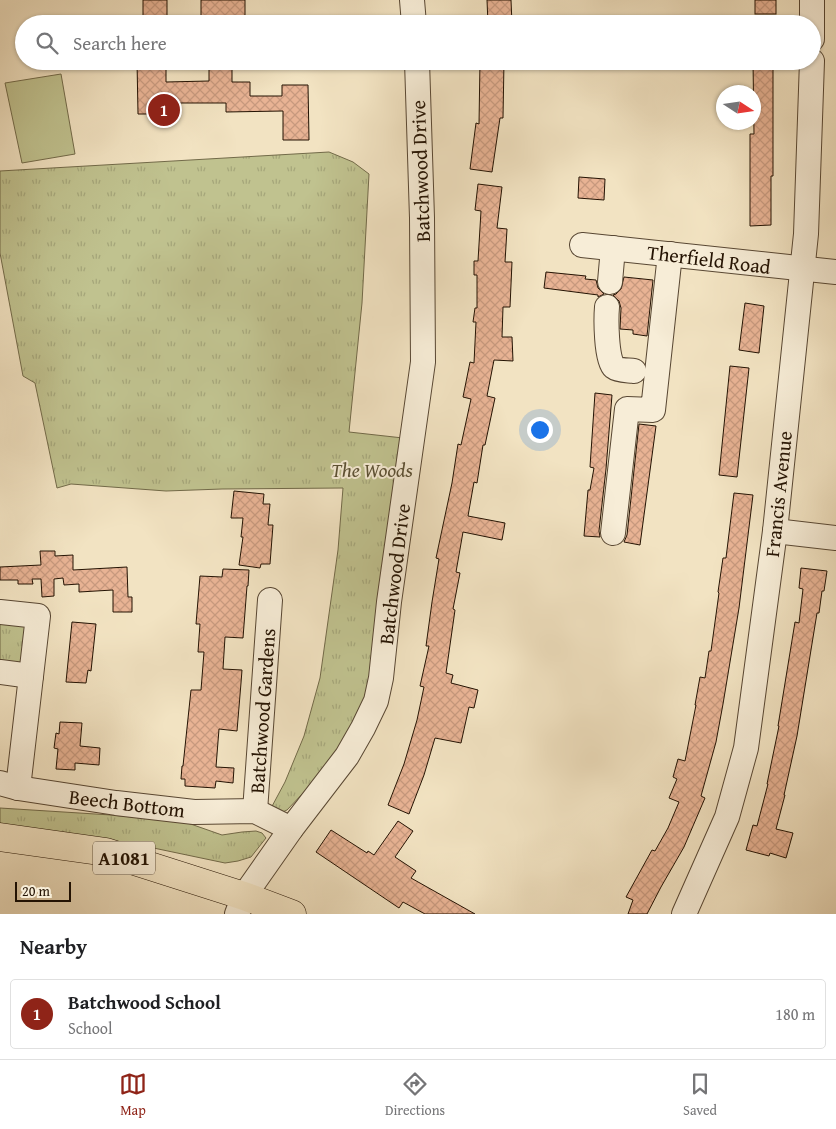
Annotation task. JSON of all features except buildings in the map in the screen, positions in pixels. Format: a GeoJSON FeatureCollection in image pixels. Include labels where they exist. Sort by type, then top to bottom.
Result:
{"type":"FeatureCollection","features":[{"type":"Feature","properties":{"kind":"main road","name":"A1081"},"geometry":{"type":"LineString","coordinates":[[0,837],[106,852],[240,905],[292,914]]}},
{"type":"Feature","properties":{"kind":"street"},"geometry":{"type":"LineString","coordinates":[[412,0],[413,15]]}},
{"type":"Feature","properties":{"kind":"street"},"geometry":{"type":"LineString","coordinates":[[812,0],[812,15]]}},
{"type":"Feature","properties":{"kind":"street","name":"Batchwood Drive"},"geometry":{"type":"LineString","coordinates":[[240,905],[291,829],[347,756],[376,701],[381,678],[389,602],[423,362],[422,223],[417,70]]}},
{"type":"Feature","properties":{"kind":"street","name":"Francis Avenue"},"geometry":{"type":"LineString","coordinates":[[684,914],[726,817],[746,748],[774,531],[806,234],[812,70]]}},
{"type":"Feature","properties":{"kind":"street","name":"Therfield Road"},"geometry":{"type":"LineString","coordinates":[[582,245],[802,270],[836,272]]}},
{"type":"Feature","properties":{"kind":"street"},"geometry":{"type":"LineString","coordinates":[[610,282],[613,248]]}},
{"type":"Feature","properties":{"kind":"street"},"geometry":{"type":"LineString","coordinates":[[613,533],[628,409],[653,410],[670,254]]}},
{"type":"Feature","properties":{"kind":"street"},"geometry":{"type":"LineString","coordinates":[[608,307],[607,342],[611,361],[617,369],[634,371]]}},
{"type":"Feature","properties":{"kind":"street"},"geometry":{"type":"LineString","coordinates":[[774,531],[836,538]]}},
{"type":"Feature","properties":{"kind":"street","name":"Batchwood Gardens"},"geometry":{"type":"LineString","coordinates":[[270,600],[255,811],[291,829]]}},
{"type":"Feature","properties":{"kind":"street"},"geometry":{"type":"LineString","coordinates":[[0,612],[38,616],[31,676],[9,785]]}},
{"type":"Feature","properties":{"kind":"street"},"geometry":{"type":"LineString","coordinates":[[0,672],[31,676]]}},
{"type":"Feature","properties":{"kind":"street","name":"Beech Bottom"},"geometry":{"type":"LineString","coordinates":[[9,785],[116,803],[194,812],[255,811]]}},
{"type":"Feature","properties":{"kind":"green space"},"geometry":{"type":"Polygon","coordinates":[[[61,74],[75,154],[22,163],[5,83],[61,74]]]}},
{"type":"Feature","properties":{"kind":"green space","name":"The Woods"},"geometry":{"type":"Polygon","coordinates":[[[329,152],[353,162],[369,174],[362,303],[349,432],[403,438],[371,675],[363,705],[355,723],[324,771],[287,810],[278,814],[270,810],[285,782],[304,736],[320,678],[338,550],[343,488],[166,491],[71,484],[57,488],[35,383],[23,376],[0,253],[0,171],[329,152]]]}},
{"type":"Feature","properties":{"kind":"green space"},"geometry":{"type":"Polygon","coordinates":[[[0,617],[25,623],[22,665],[0,665],[0,617]]]}},
{"type":"Feature","properties":{"kind":"green space"},"geometry":{"type":"Polygon","coordinates":[[[0,808],[185,822],[222,835],[256,831],[262,833],[266,838],[251,857],[225,863],[91,837],[0,825],[0,808]]]}},
{"type":"Feature","properties":{"kind":"place","name":"Batchwood School"},"geometry":{"type":"Point","coordinates":[164,110]}}]}
